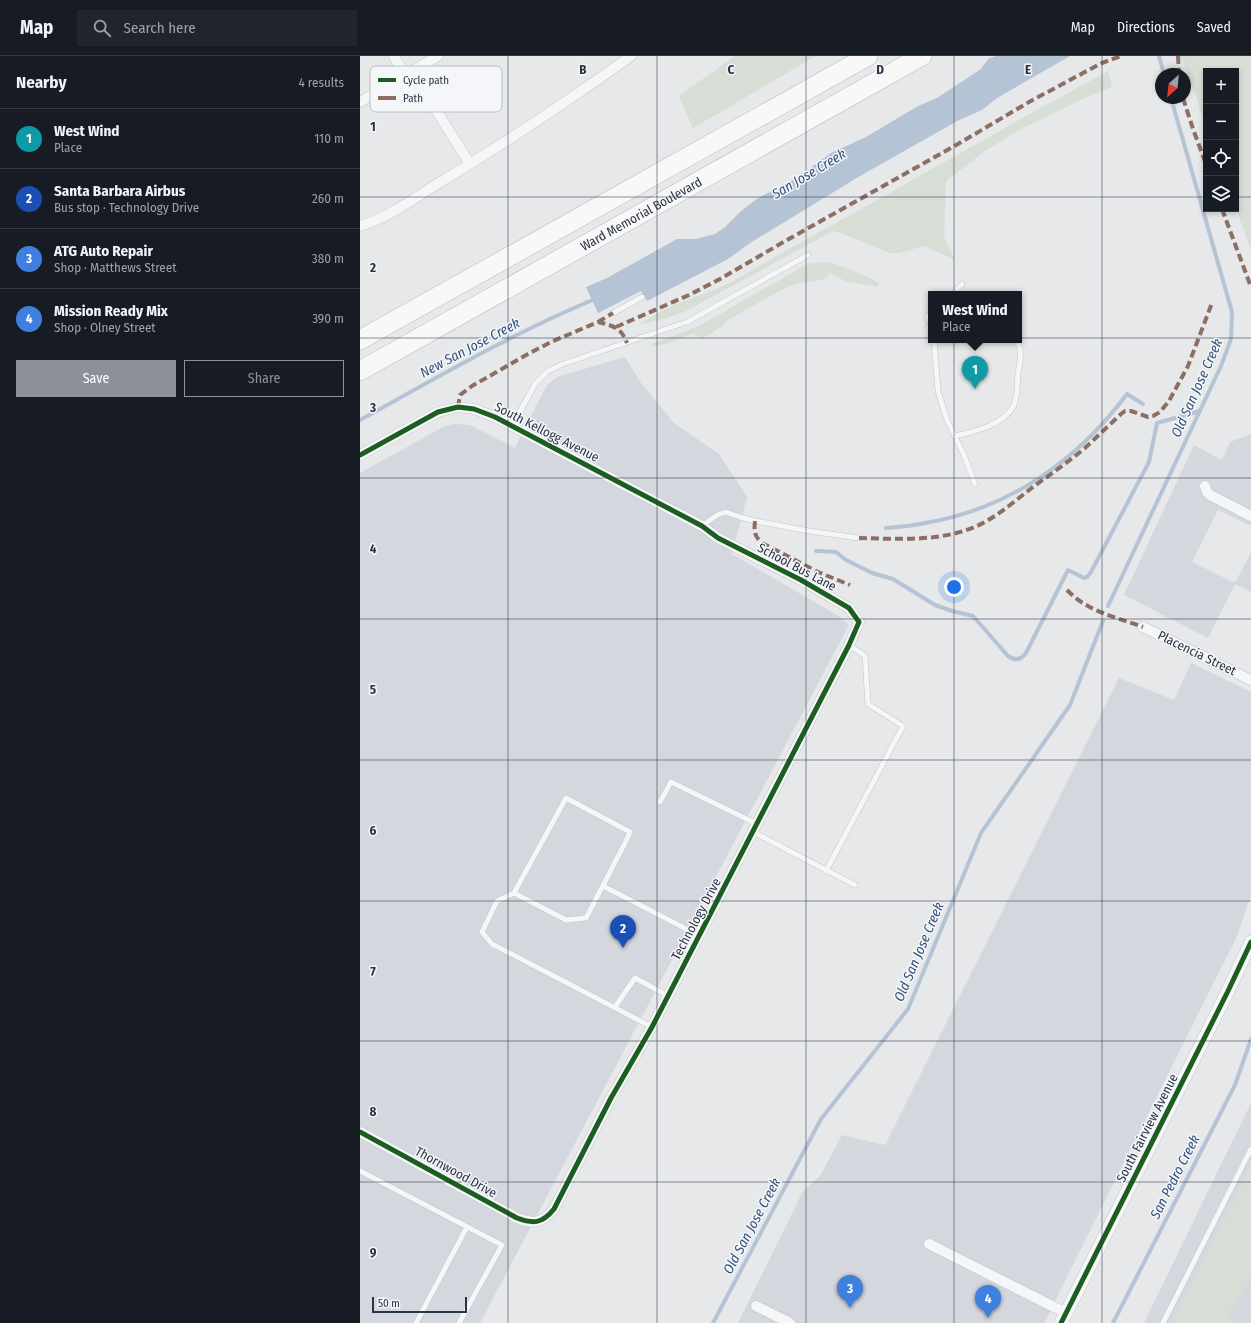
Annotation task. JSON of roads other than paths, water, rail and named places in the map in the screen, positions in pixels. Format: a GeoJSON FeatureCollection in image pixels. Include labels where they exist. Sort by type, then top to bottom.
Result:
{"type":"FeatureCollection","features":[{"type":"Feature","properties":{"kind":"highway","name":"Ward Memorial Boulevard"},"geometry":{"type":"LineString","coordinates":[[360,340],[868,56]]}},
{"type":"Feature","properties":{"kind":"highway","name":"Ward Memorial Boulevard"},"geometry":{"type":"LineString","coordinates":[[360,371],[922,56]]}},
{"type":"Feature","properties":{"kind":"street"},"geometry":{"type":"LineString","coordinates":[[394,56],[399,66]]}},
{"type":"Feature","properties":{"kind":"street"},"geometry":{"type":"LineString","coordinates":[[422,66],[438,56]]}},
{"type":"Feature","properties":{"kind":"street"},"geometry":{"type":"LineString","coordinates":[[360,226],[380,218],[470,164],[582,91],[631,56]]}},
{"type":"Feature","properties":{"kind":"street"},"geometry":{"type":"LineString","coordinates":[[360,102],[370,96]]}},
{"type":"Feature","properties":{"kind":"street"},"geometry":{"type":"LineString","coordinates":[[437,112],[470,164]]}},
{"type":"Feature","properties":{"kind":"street","name":"South Kellogg Avenue"},"geometry":{"type":"LineString","coordinates":[[360,455],[438,412],[452,408],[465,407],[474,409],[512,426],[702,526],[718,538]]}},
{"type":"Feature","properties":{"kind":"street"},"geometry":{"type":"LineString","coordinates":[[1205,486],[1210,495],[1251,516]]}},
{"type":"Feature","properties":{"kind":"street","name":"School Bus Lane"},"geometry":{"type":"LineString","coordinates":[[718,538],[801,580],[849,608],[859,622]]}},
{"type":"Feature","properties":{"kind":"street","name":"Technology Drive"},"geometry":{"type":"LineString","coordinates":[[543,1220],[554,1209],[611,1098],[652,1027],[849,645],[859,622]]}},
{"type":"Feature","properties":{"kind":"street","name":"Placencia Street"},"geometry":{"type":"LineString","coordinates":[[1143,626],[1251,680]]}},
{"type":"Feature","properties":{"kind":"street","name":"South Fairview Avenue"},"geometry":{"type":"LineString","coordinates":[[1064,1318],[1231,985],[1251,942]]}},
{"type":"Feature","properties":{"kind":"street","name":"Thornwood Drive"},"geometry":{"type":"LineString","coordinates":[[360,1132],[517,1218],[527,1222],[537,1222],[543,1220]]}},
{"type":"Feature","properties":{"kind":"street"},"geometry":{"type":"LineString","coordinates":[[929,1244],[1064,1318]]}},
{"type":"Feature","properties":{"kind":"street"},"geometry":{"type":"LineString","coordinates":[[756,1306],[790,1323]]}},
{"type":"Feature","properties":{"kind":"lane"},"geometry":{"type":"LineString","coordinates":[[512,426],[535,384],[548,371],[563,364],[687,322],[808,255]]}},
{"type":"Feature","properties":{"kind":"lane"},"geometry":{"type":"LineString","coordinates":[[958,291],[962,284]]}},
{"type":"Feature","properties":{"kind":"lane"},"geometry":{"type":"LineString","coordinates":[[613,313],[642,297]]}},
{"type":"Feature","properties":{"kind":"lane"},"geometry":{"type":"LineString","coordinates":[[934,343],[938,391],[947,420],[975,484]]}},
{"type":"Feature","properties":{"kind":"lane"},"geometry":{"type":"LineString","coordinates":[[955,436],[986,427],[1004,416],[1013,407],[1016,395],[1020,356],[1020,349],[1017,343]]}},
{"type":"Feature","properties":{"kind":"lane"},"geometry":{"type":"LineString","coordinates":[[702,526],[717,514],[726,512],[755,521],[859,538]]}},
{"type":"Feature","properties":{"kind":"lane"},"geometry":{"type":"LineString","coordinates":[[826,871],[903,726],[868,704],[865,656],[849,645]]}},
{"type":"Feature","properties":{"kind":"lane"},"geometry":{"type":"LineString","coordinates":[[660,802],[671,782],[755,828],[826,871],[855,885]]}},
{"type":"Feature","properties":{"kind":"lane"},"geometry":{"type":"LineString","coordinates":[[514,893],[566,920],[586,918],[630,832],[566,798],[514,893],[497,901],[482,932],[492,944],[652,1027]]}},
{"type":"Feature","properties":{"kind":"lane"},"geometry":{"type":"LineString","coordinates":[[603,886],[700,936]]}},
{"type":"Feature","properties":{"kind":"lane"},"geometry":{"type":"LineString","coordinates":[[615,1007],[635,978],[668,996]]}},
{"type":"Feature","properties":{"kind":"lane"},"geometry":{"type":"LineString","coordinates":[[1163,1323],[1251,1149]]}},
{"type":"Feature","properties":{"kind":"lane"},"geometry":{"type":"LineString","coordinates":[[360,1171],[502,1245],[459,1323]]}},
{"type":"Feature","properties":{"kind":"lane"},"geometry":{"type":"LineString","coordinates":[[416,1323],[467,1227]]}},
{"type":"Feature","properties":{"kind":"water","name":"San Jose Creek"},"geometry":{"type":"Polygon","coordinates":[[[996,56],[1070,56],[997,98],[982,110],[959,120],[860,176],[750,243],[728,259],[647,301],[641,291],[598,313],[586,287],[607,278],[677,239],[696,239],[715,234],[758,198],[795,179],[831,153],[866,137],[918,106],[937,98],[981,69],[988,59],[996,56]]]}},
{"type":"Feature","properties":{"kind":"waterway","name":"Old San Jose Creek"},"geometry":{"type":"LineString","coordinates":[[1159,56],[1162,68]]}},
{"type":"Feature","properties":{"kind":"waterway","name":"Old San Jose Creek"},"geometry":{"type":"LineString","coordinates":[[1108,606],[1221,366],[1231,339],[1232,312],[1173,104]]}},
{"type":"Feature","properties":{"kind":"waterway","name":"New San Jose Creek"},"geometry":{"type":"LineString","coordinates":[[360,420],[505,341],[595,299]]}},
{"type":"Feature","properties":{"kind":"waterway"},"geometry":{"type":"LineString","coordinates":[[886,528],[915,525],[956,516],[1013,494],[1063,461],[1086,440],[1127,394],[1143,404]]}},
{"type":"Feature","properties":{"kind":"waterway"},"geometry":{"type":"LineString","coordinates":[[816,551],[836,552],[846,560],[872,573],[893,579],[935,605],[973,616],[1008,656],[1013,659],[1020,658],[1026,653],[1068,570],[1084,578],[1091,572],[1149,462],[1157,423],[1200,411]]}},
{"type":"Feature","properties":{"kind":"waterway","name":"Old San Jose Creek"},"geometry":{"type":"LineString","coordinates":[[713,1323],[821,1119],[908,1009],[981,833],[1070,705],[1103,621]]}},
{"type":"Feature","properties":{"kind":"waterway","name":"San Pedro Creek"},"geometry":{"type":"LineString","coordinates":[[1113,1323],[1235,1085],[1251,1039]]}},
{"type":"Feature","properties":{"kind":"place","name":"West Wind"},"geometry":{"type":"Point","coordinates":[975,389]}},
{"type":"Feature","properties":{"kind":"place","name":"Santa Barbara Airbus"},"geometry":{"type":"Point","coordinates":[623,948]}},
{"type":"Feature","properties":{"kind":"place","name":"ATG Auto Repair"},"geometry":{"type":"Point","coordinates":[850,1308]}},
{"type":"Feature","properties":{"kind":"place","name":"Mission Ready Mix"},"geometry":{"type":"Point","coordinates":[988,1318]}}]}
